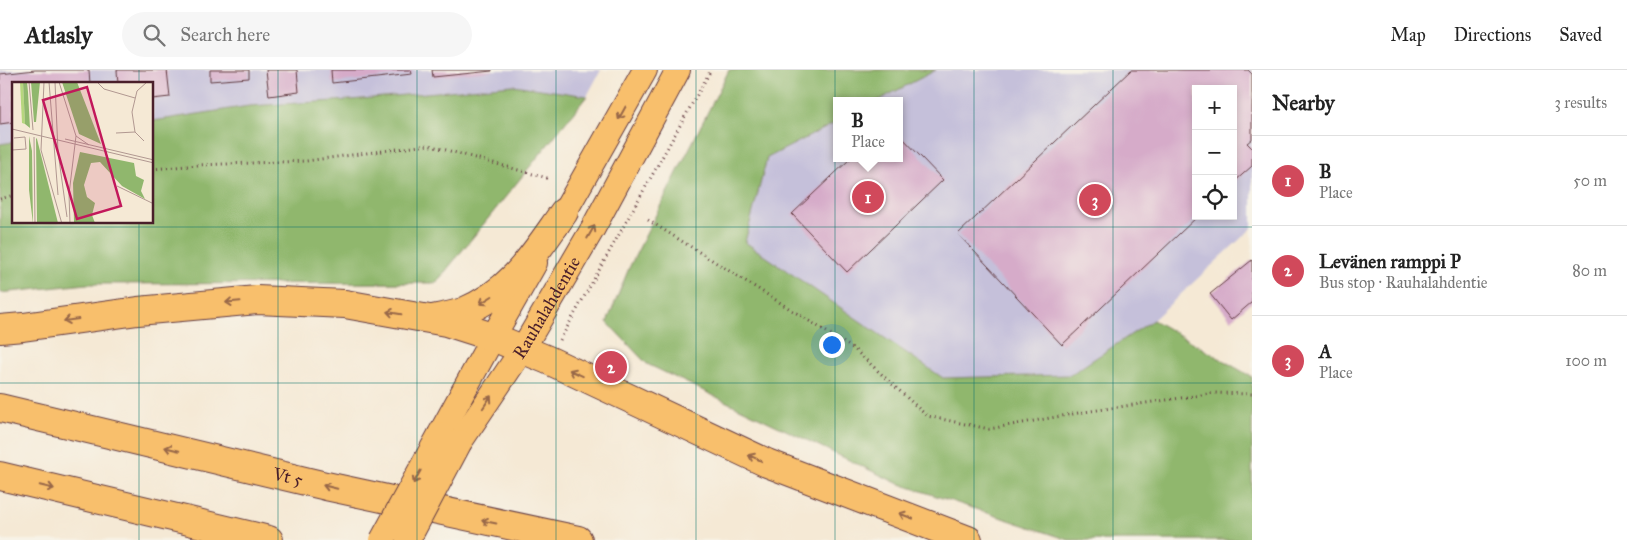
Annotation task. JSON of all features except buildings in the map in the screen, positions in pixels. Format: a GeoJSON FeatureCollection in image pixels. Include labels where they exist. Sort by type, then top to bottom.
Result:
{"type":"FeatureCollection","features":[{"type":"Feature","properties":{"kind":"highway"},"geometry":{"type":"LineString","coordinates":[[431,319],[460,312],[478,305],[502,290],[521,272],[564,212]]}},
{"type":"Feature","properties":{"kind":"highway"},"geometry":{"type":"LineString","coordinates":[[0,329],[138,311],[257,300],[345,304],[446,322],[492,337],[548,360],[767,464],[968,540]]}},
{"type":"Feature","properties":{"kind":"highway","name":"Vt 5"},"geometry":{"type":"LineString","coordinates":[[0,408],[326,486],[578,540]]}},
{"type":"Feature","properties":{"kind":"highway"},"geometry":{"type":"LineString","coordinates":[[0,476],[270,540]]}},
{"type":"Feature","properties":{"kind":"main road","name":"Rauhalahdentie"},"geometry":{"type":"LineString","coordinates":[[408,540],[492,337],[645,70]]}},
{"type":"Feature","properties":{"kind":"main road","name":"Rauhalahdentie"},"geometry":{"type":"LineString","coordinates":[[382,540],[450,438],[522,350],[592,230],[678,70]]}},
{"type":"Feature","properties":{"kind":"path"},"geometry":{"type":"LineString","coordinates":[[154,169],[198,165],[306,161],[428,145],[551,179]]}},
{"type":"Feature","properties":{"kind":"path"},"geometry":{"type":"LineString","coordinates":[[648,220],[854,349],[927,416],[988,429],[1084,412],[1216,393],[1252,394]]}},
{"type":"Feature","properties":{"kind":"shaded area"},"geometry":{"type":"Polygon","coordinates":[[[0,70],[601,70],[587,96],[513,85],[351,100],[249,106],[154,121],[154,82],[12,82],[12,142],[0,144],[0,70]]]}},
{"type":"Feature","properties":{"kind":"shaded area"},"geometry":{"type":"Polygon","coordinates":[[[936,70],[1252,70],[1252,228],[1153,320],[1070,375],[943,378],[745,242],[767,158],[833,124],[833,162],[903,162],[903,97],[885,97],[936,70]]]}},
{"type":"Feature","properties":{"kind":"green space"},"geometry":{"type":"Polygon","coordinates":[[[729,70],[936,70],[885,97],[833,97],[833,124],[767,158],[745,242],[943,378],[1070,375],[1153,320],[1252,377],[1252,540],[1069,540],[897,483],[647,364],[607,322],[629,268],[729,70]]]}},
{"type":"Feature","properties":{"kind":"green space"},"geometry":{"type":"Polygon","coordinates":[[[513,85],[587,96],[436,283],[87,284],[0,293],[0,144],[12,142],[12,224],[154,224],[154,121],[249,106],[351,100],[513,85]]]}},
{"type":"Feature","properties":{"kind":"place","name":"B"},"geometry":{"type":"Point","coordinates":[868,197]}},
{"type":"Feature","properties":{"kind":"place","name":"A"},"geometry":{"type":"Point","coordinates":[1095,200]}},
{"type":"Feature","properties":{"kind":"place","name":"Levänen ramppi P"},"geometry":{"type":"Point","coordinates":[611,367]}}]}
